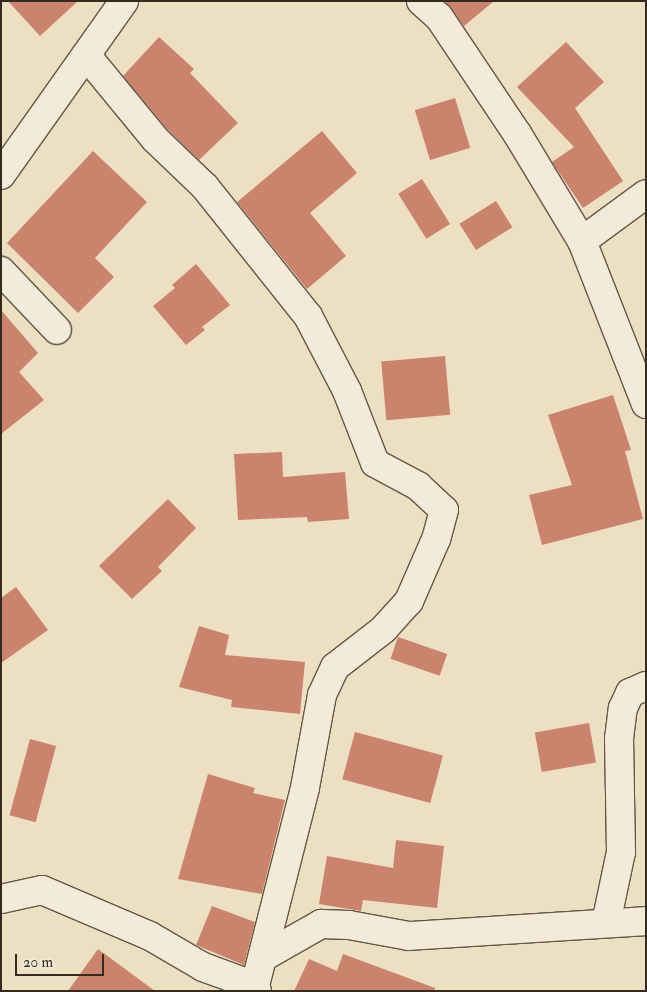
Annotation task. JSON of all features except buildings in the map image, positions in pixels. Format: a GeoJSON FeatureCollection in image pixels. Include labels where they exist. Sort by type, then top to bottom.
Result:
{"type":"FeatureCollection","features":[{"type":"Feature","properties":{"kind":"street"},"geometry":{"type":"LineString","coordinates":[[1,175],[124,1]]}},
{"type":"Feature","properties":{"kind":"street"},"geometry":{"type":"LineString","coordinates":[[421,1],[444,24],[518,135],[582,241],[646,404]]}},
{"type":"Feature","properties":{"kind":"street"},"geometry":{"type":"LineString","coordinates":[[1,900],[42,890],[150,936],[203,967],[255,989],[305,788],[322,695],[335,667],[384,629],[409,601],[436,539],[444,510],[418,486],[375,463],[347,391],[308,316],[205,187],[154,138],[86,55]]}},
{"type":"Feature","properties":{"kind":"street"},"geometry":{"type":"LineString","coordinates":[[582,241],[646,194]]}},
{"type":"Feature","properties":{"kind":"street"},"geometry":{"type":"LineString","coordinates":[[1,271],[57,330]]}},
{"type":"Feature","properties":{"kind":"street"},"geometry":{"type":"LineString","coordinates":[[606,923],[621,852],[619,739],[623,708],[630,693],[646,686]]}},
{"type":"Feature","properties":{"kind":"street"},"geometry":{"type":"LineString","coordinates":[[262,957],[321,924],[349,925],[409,936],[542,930],[646,921]]}}]}
